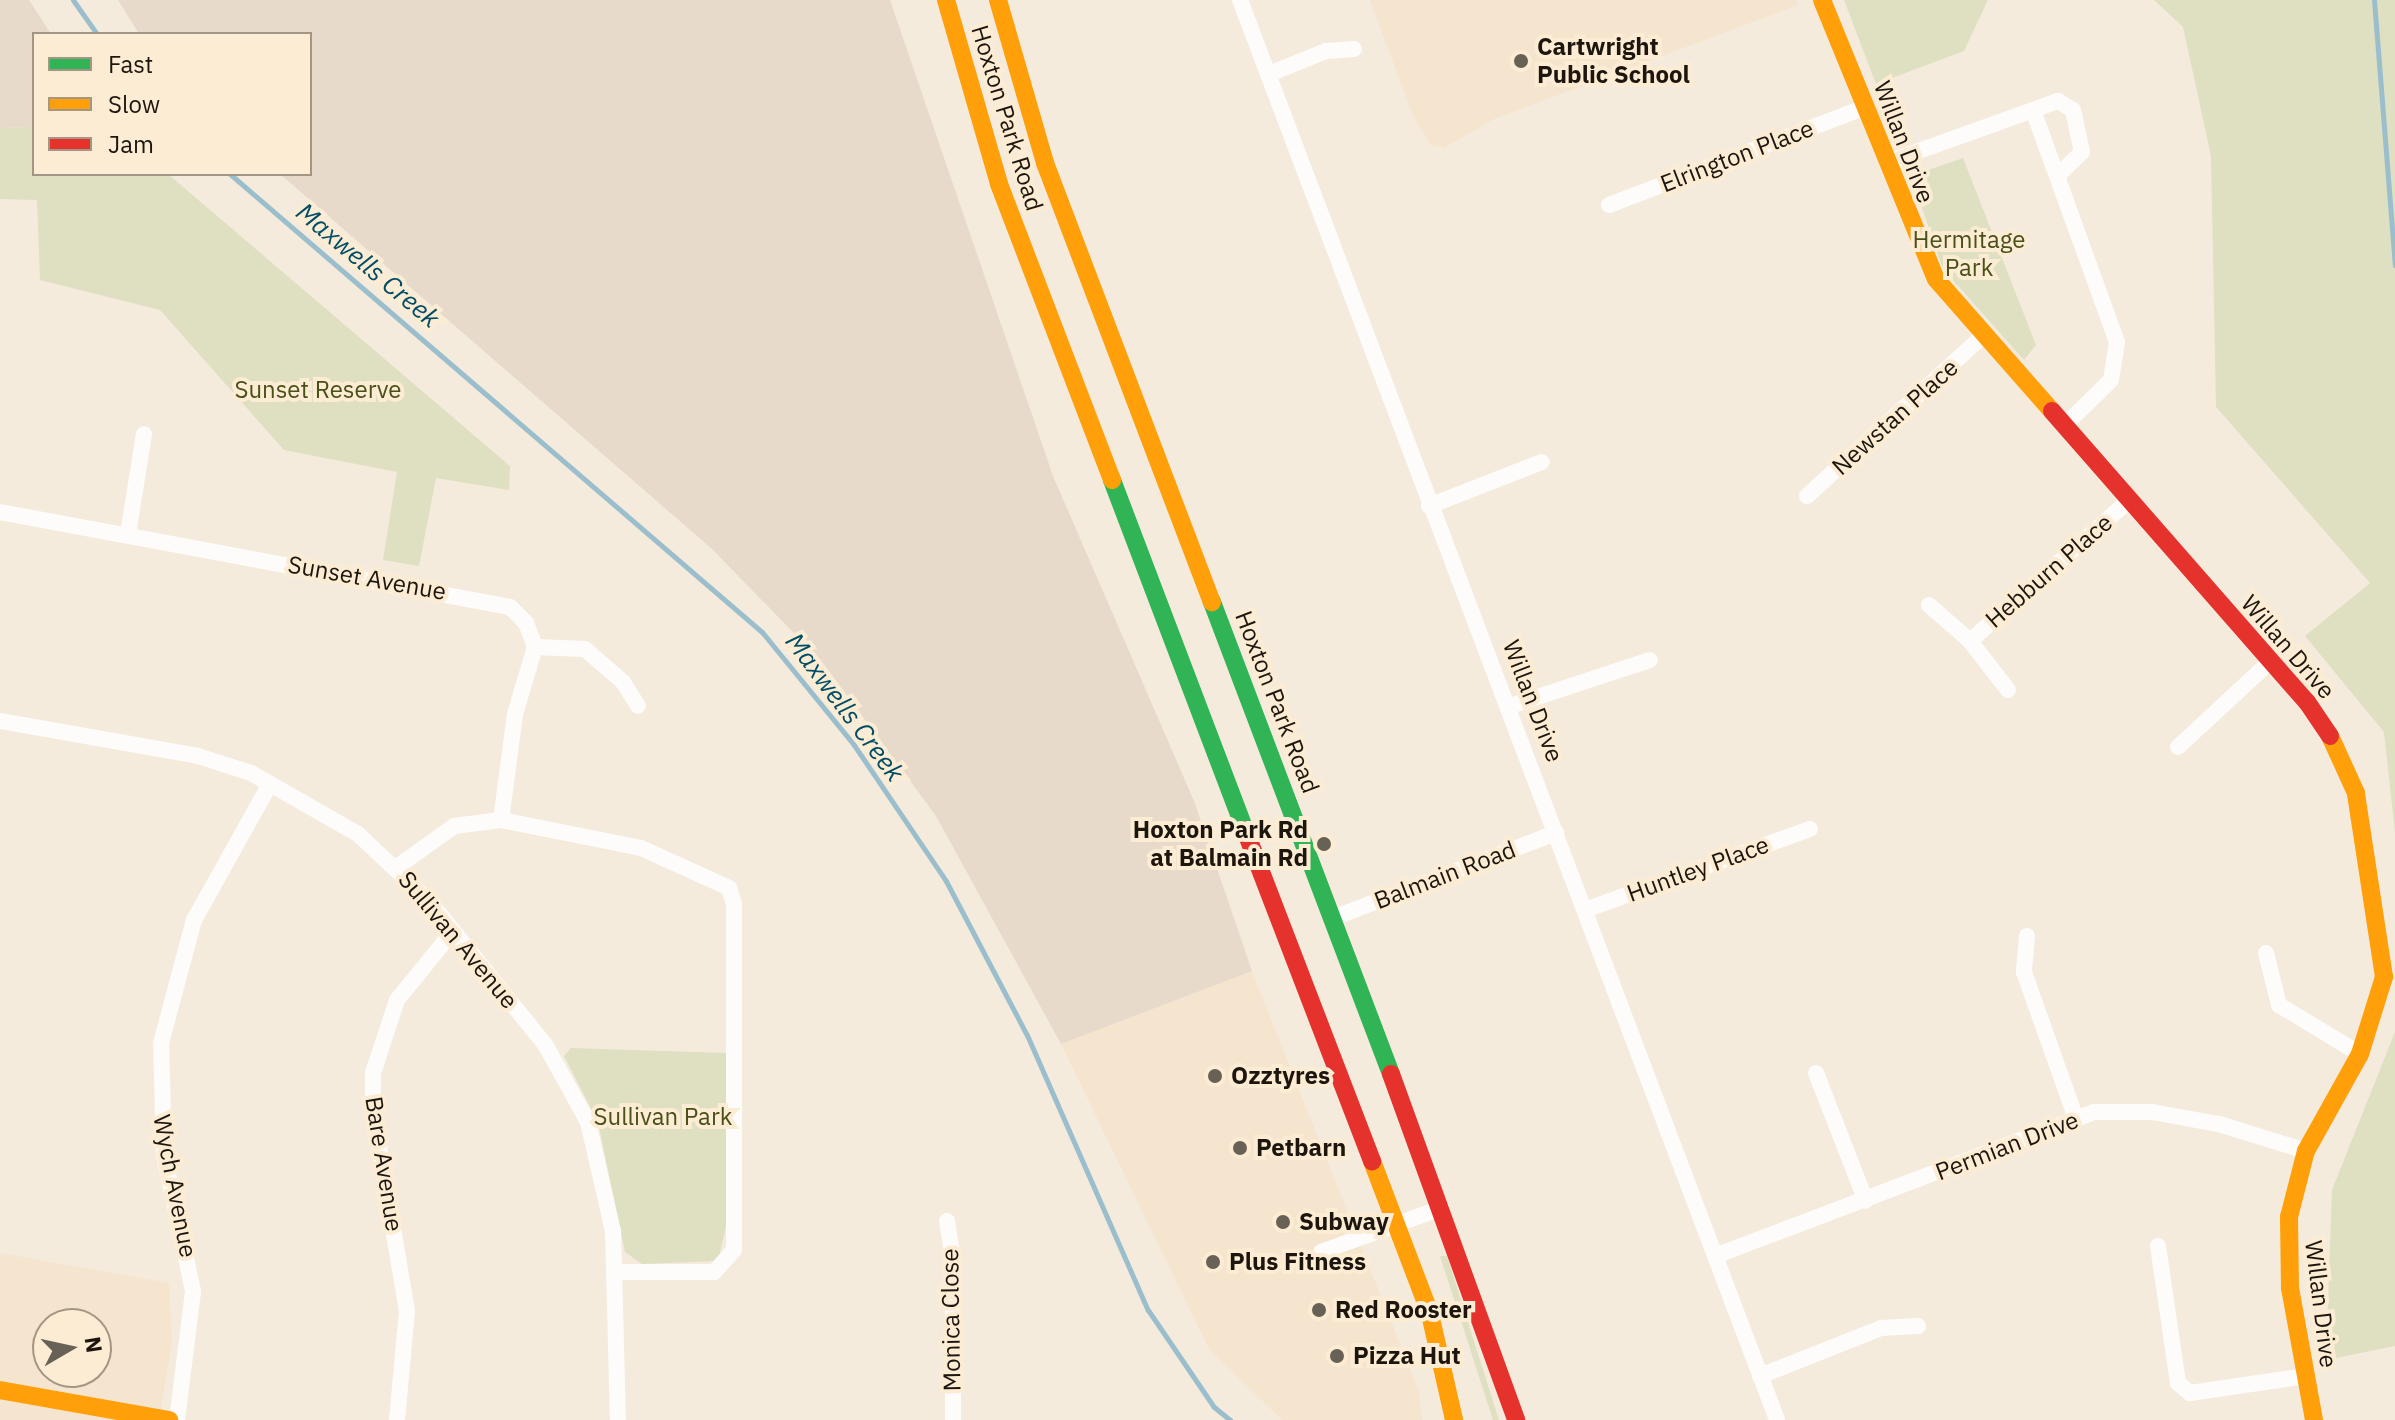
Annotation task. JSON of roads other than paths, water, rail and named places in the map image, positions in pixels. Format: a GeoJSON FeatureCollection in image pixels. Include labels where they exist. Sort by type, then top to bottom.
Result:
{"type":"FeatureCollection","features":[{"type":"Feature","properties":{"kind":"main road","name":"Hoxton Park Road"},"geometry":{"type":"LineString","coordinates":[[946,0],[1004,197],[1430,1314],[1454,1420]]}},
{"type":"Feature","properties":{"kind":"main road","name":"Hoxton Park Road"},"geometry":{"type":"LineString","coordinates":[[998,0],[1045,163],[1333,918],[1516,1420]]}},
{"type":"Feature","properties":{"kind":"main road","name":"Willan Drive"},"geometry":{"type":"LineString","coordinates":[[1822,0],[1936,279],[1982,337],[2271,661],[2328,732],[2356,793],[2374,880],[2384,977],[2360,1054],[2306,1151],[2295,1183],[2287,1247],[2314,1420]]}},
{"type":"Feature","properties":{"kind":"main road"},"geometry":{"type":"LineString","coordinates":[[0,1390],[169,1420]]}},
{"type":"Feature","properties":{"kind":"street","name":"Willan Drive"},"geometry":{"type":"LineString","coordinates":[[1240,0],[1429,506],[1510,706],[1777,1420]]}},
{"type":"Feature","properties":{"kind":"street"},"geometry":{"type":"LineString","coordinates":[[1269,74],[1326,51],[1354,49]]}},
{"type":"Feature","properties":{"kind":"street"},"geometry":{"type":"LineString","coordinates":[[1888,162],[2058,101],[2073,110],[2082,152],[2058,175]]}},
{"type":"Feature","properties":{"kind":"street","name":"Elrington Place"},"geometry":{"type":"LineString","coordinates":[[1609,205],[1865,107]]}},
{"type":"Feature","properties":{"kind":"street"},"geometry":{"type":"LineString","coordinates":[[2033,110],[2117,342],[2118,361],[2111,380],[2064,426]]}},
{"type":"Feature","properties":{"kind":"street","name":"Newstan Place"},"geometry":{"type":"LineString","coordinates":[[1807,496],[1982,337]]}},
{"type":"Feature","properties":{"kind":"street"},"geometry":{"type":"LineString","coordinates":[[128,534],[144,434]]}},
{"type":"Feature","properties":{"kind":"street"},"geometry":{"type":"LineString","coordinates":[[1429,506],[1542,462]]}},
{"type":"Feature","properties":{"kind":"street","name":"Hebburn Place"},"geometry":{"type":"LineString","coordinates":[[1970,641],[2128,501]]}},
{"type":"Feature","properties":{"kind":"street","name":"Sunset Avenue"},"geometry":{"type":"LineString","coordinates":[[0,512],[498,602],[519,614],[535,647]]}},
{"type":"Feature","properties":{"kind":"street","name":"Hebburn Place"},"geometry":{"type":"LineString","coordinates":[[1929,605],[1970,641],[2008,690]]}},
{"type":"Feature","properties":{"kind":"street"},"geometry":{"type":"LineString","coordinates":[[501,820],[515,714],[535,647],[585,649],[623,682],[638,706]]}},
{"type":"Feature","properties":{"kind":"street"},"geometry":{"type":"LineString","coordinates":[[1510,706],[1650,660]]}},
{"type":"Feature","properties":{"kind":"street"},"geometry":{"type":"LineString","coordinates":[[2178,747],[2271,661]]}},
{"type":"Feature","properties":{"kind":"street","name":"Sullivan Avenue"},"geometry":{"type":"LineString","coordinates":[[0,721],[198,756],[270,784],[332,816],[397,867],[541,1039],[581,1107],[607,1188],[616,1272],[618,1420]]}},
{"type":"Feature","properties":{"kind":"street","name":"Wych Avenue"},"geometry":{"type":"LineString","coordinates":[[177,1420],[193,1291],[162,1141],[161,1043],[194,920],[270,784]]}},
{"type":"Feature","properties":{"kind":"street"},"geometry":{"type":"LineString","coordinates":[[397,867],[454,826],[501,820],[664,855],[718,879],[733,898],[734,1250],[714,1272],[616,1272]]}},
{"type":"Feature","properties":{"kind":"street","name":"Huntley Place"},"geometry":{"type":"LineString","coordinates":[[1585,910],[1810,829]]}},
{"type":"Feature","properties":{"kind":"street","name":"Balmain Road"},"geometry":{"type":"LineString","coordinates":[[1333,918],[1556,833]]}},
{"type":"Feature","properties":{"kind":"street","name":"Bare Avenue"},"geometry":{"type":"LineString","coordinates":[[397,1420],[407,1311],[373,1109],[373,1073],[397,1000],[453,931]]}},
{"type":"Feature","properties":{"kind":"street"},"geometry":{"type":"LineString","coordinates":[[2027,936],[2024,972],[2076,1119]]}},
{"type":"Feature","properties":{"kind":"street"},"geometry":{"type":"LineString","coordinates":[[2266,953],[2279,1005],[2360,1054]]}},
{"type":"Feature","properties":{"kind":"street"},"geometry":{"type":"LineString","coordinates":[[1816,1073],[1866,1201]]}},
{"type":"Feature","properties":{"kind":"street","name":"Permian Drive"},"geometry":{"type":"LineString","coordinates":[[1715,1256],[2095,1112],[2152,1112],[2219,1124],[2306,1151]]}},
{"type":"Feature","properties":{"kind":"street"},"geometry":{"type":"LineString","coordinates":[[1321,1252],[1441,1208]]}},
{"type":"Feature","properties":{"kind":"street","name":"Monica Close"},"geometry":{"type":"LineString","coordinates":[[947,1221],[953,1260],[953,1420]]}},
{"type":"Feature","properties":{"kind":"street"},"geometry":{"type":"LineString","coordinates":[[2158,1246],[2178,1383],[2190,1393],[2306,1376]]}},
{"type":"Feature","properties":{"kind":"street"},"geometry":{"type":"LineString","coordinates":[[1760,1376],[1881,1328],[1918,1326]]}},
{"type":"Feature","properties":{"kind":"waterway","name":"Maxwells Creek"},"geometry":{"type":"LineString","coordinates":[[73,0],[96,32]]}},
{"type":"Feature","properties":{"kind":"waterway"},"geometry":{"type":"LineString","coordinates":[[2374,0],[2395,265]]}},
{"type":"Feature","properties":{"kind":"waterway","name":"Maxwells Creek"},"geometry":{"type":"LineString","coordinates":[[232,176],[762,632],[854,745],[946,881],[1027,1035],[1148,1310],[1214,1407],[1230,1420]]}},
{"type":"Feature","properties":{"kind":"place","name":"Cartwright Public School"},"geometry":{"type":"Point","coordinates":[1521,61]}},
{"type":"Feature","properties":{"kind":"place","name":"Hoxton Park Rd at Balmain Rd"},"geometry":{"type":"Point","coordinates":[1324,844]}},
{"type":"Feature","properties":{"kind":"place","name":"Ozztyres"},"geometry":{"type":"Point","coordinates":[1215,1076]}},
{"type":"Feature","properties":{"kind":"place","name":"Petbarn"},"geometry":{"type":"Point","coordinates":[1240,1148]}},
{"type":"Feature","properties":{"kind":"place","name":"Subway"},"geometry":{"type":"Point","coordinates":[1283,1222]}},
{"type":"Feature","properties":{"kind":"place","name":"Plus Fitness"},"geometry":{"type":"Point","coordinates":[1213,1262]}},
{"type":"Feature","properties":{"kind":"place","name":"Red Rooster"},"geometry":{"type":"Point","coordinates":[1319,1310]}},
{"type":"Feature","properties":{"kind":"place","name":"Pizza Hut"},"geometry":{"type":"Point","coordinates":[1337,1356]}},
{"type":"Feature","properties":{"kind":"park label","name":"Hermitage Park"},"geometry":{"type":"Point","coordinates":[1969,254]}},
{"type":"Feature","properties":{"kind":"park label","name":"Sunset Reserve"},"geometry":{"type":"Point","coordinates":[318,390]}},
{"type":"Feature","properties":{"kind":"park label","name":"Sullivan Park"},"geometry":{"type":"Point","coordinates":[663,1117]}}]}
